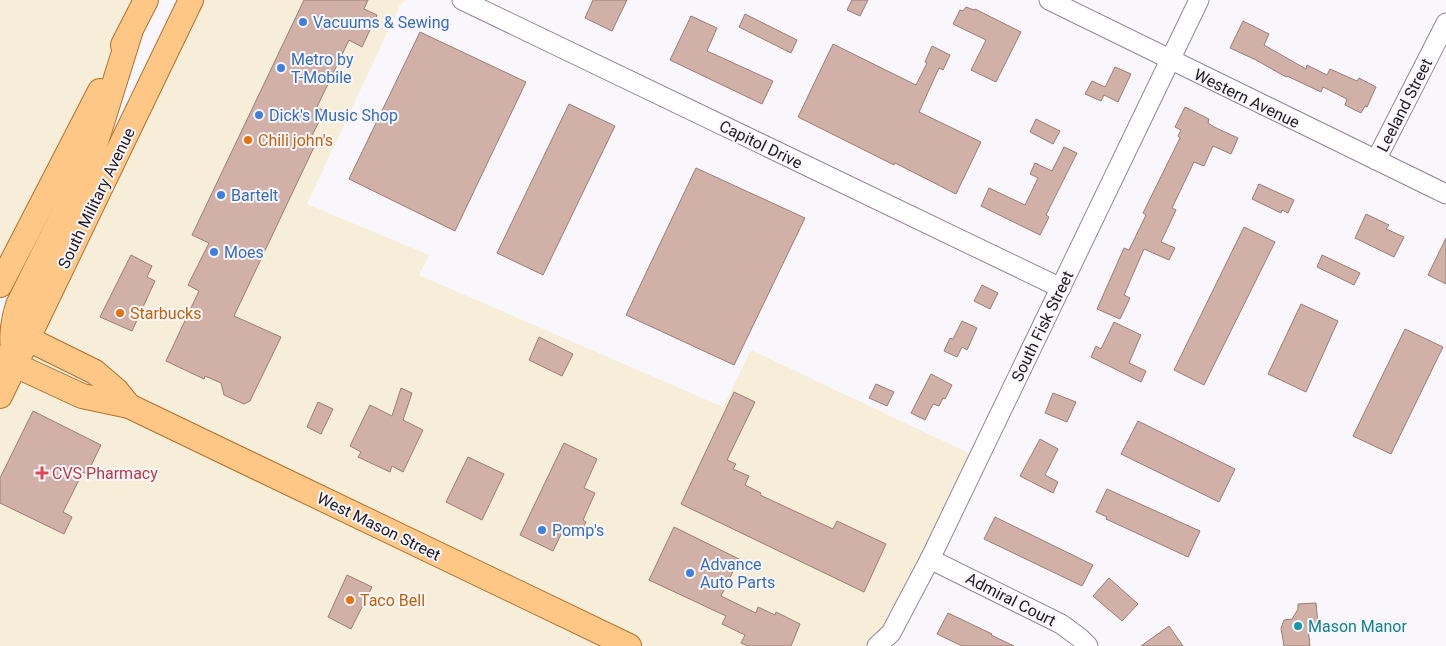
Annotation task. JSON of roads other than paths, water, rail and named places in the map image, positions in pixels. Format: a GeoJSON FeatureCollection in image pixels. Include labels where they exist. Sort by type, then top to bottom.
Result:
{"type":"FeatureCollection","features":[{"type":"Feature","properties":{"kind":"main road"},"geometry":{"type":"LineString","coordinates":[[0,285],[146,0]]}},
{"type":"Feature","properties":{"kind":"main road","name":"South Military Avenue"},"geometry":{"type":"LineString","coordinates":[[0,396],[14,332],[191,0]]}},
{"type":"Feature","properties":{"kind":"main road"},"geometry":{"type":"LineString","coordinates":[[14,332],[14,319],[18,306],[91,158],[130,32]]}},
{"type":"Feature","properties":{"kind":"main road","name":"West Mason Street"},"geometry":{"type":"LineString","coordinates":[[14,332],[95,372],[116,390],[129,406]]}},
{"type":"Feature","properties":{"kind":"main road","name":"West Mason Street"},"geometry":{"type":"LineString","coordinates":[[8,362],[82,396],[129,406],[629,646]]}},
{"type":"Feature","properties":{"kind":"street","name":"Capitol Drive"},"geometry":{"type":"LineString","coordinates":[[462,0],[1060,288]]}},
{"type":"Feature","properties":{"kind":"street","name":"Western Avenue"},"geometry":{"type":"LineString","coordinates":[[1049,0],[1446,194]]}},
{"type":"Feature","properties":{"kind":"street","name":"South Fisk Street"},"geometry":{"type":"LineString","coordinates":[[877,646],[891,633],[930,559],[1199,0]]}},
{"type":"Feature","properties":{"kind":"street","name":"Leeland Street"},"geometry":{"type":"LineString","coordinates":[[1376,160],[1446,23]]}},
{"type":"Feature","properties":{"kind":"street","name":"Admiral Court"},"geometry":{"type":"LineString","coordinates":[[930,559],[1061,624],[1088,646]]}},
{"type":"Feature","properties":{"kind":"place","name":"Vacuums & Sewing"},"geometry":{"type":"Point","coordinates":[303,22]}},
{"type":"Feature","properties":{"kind":"place","name":"Metro by T-Mobile"},"geometry":{"type":"Point","coordinates":[281,68]}},
{"type":"Feature","properties":{"kind":"place","name":"Dick's Music Shop"},"geometry":{"type":"Point","coordinates":[259,115]}},
{"type":"Feature","properties":{"kind":"place","name":"Chili john's"},"geometry":{"type":"Point","coordinates":[248,140]}},
{"type":"Feature","properties":{"kind":"place","name":"Bartelt"},"geometry":{"type":"Point","coordinates":[221,195]}},
{"type":"Feature","properties":{"kind":"place","name":"Moes"},"geometry":{"type":"Point","coordinates":[214,252]}},
{"type":"Feature","properties":{"kind":"place","name":"Starbucks"},"geometry":{"type":"Point","coordinates":[120,313]}},
{"type":"Feature","properties":{"kind":"place","name":"CVS Pharmacy"},"geometry":{"type":"Point","coordinates":[42,473]}},
{"type":"Feature","properties":{"kind":"place","name":"Pomp's"},"geometry":{"type":"Point","coordinates":[542,530]}},
{"type":"Feature","properties":{"kind":"place","name":"Advance Auto Parts"},"geometry":{"type":"Point","coordinates":[690,573]}},
{"type":"Feature","properties":{"kind":"place","name":"Taco Bell"},"geometry":{"type":"Point","coordinates":[350,600]}},
{"type":"Feature","properties":{"kind":"place","name":"Mason Manor"},"geometry":{"type":"Point","coordinates":[1298,626]}}]}
